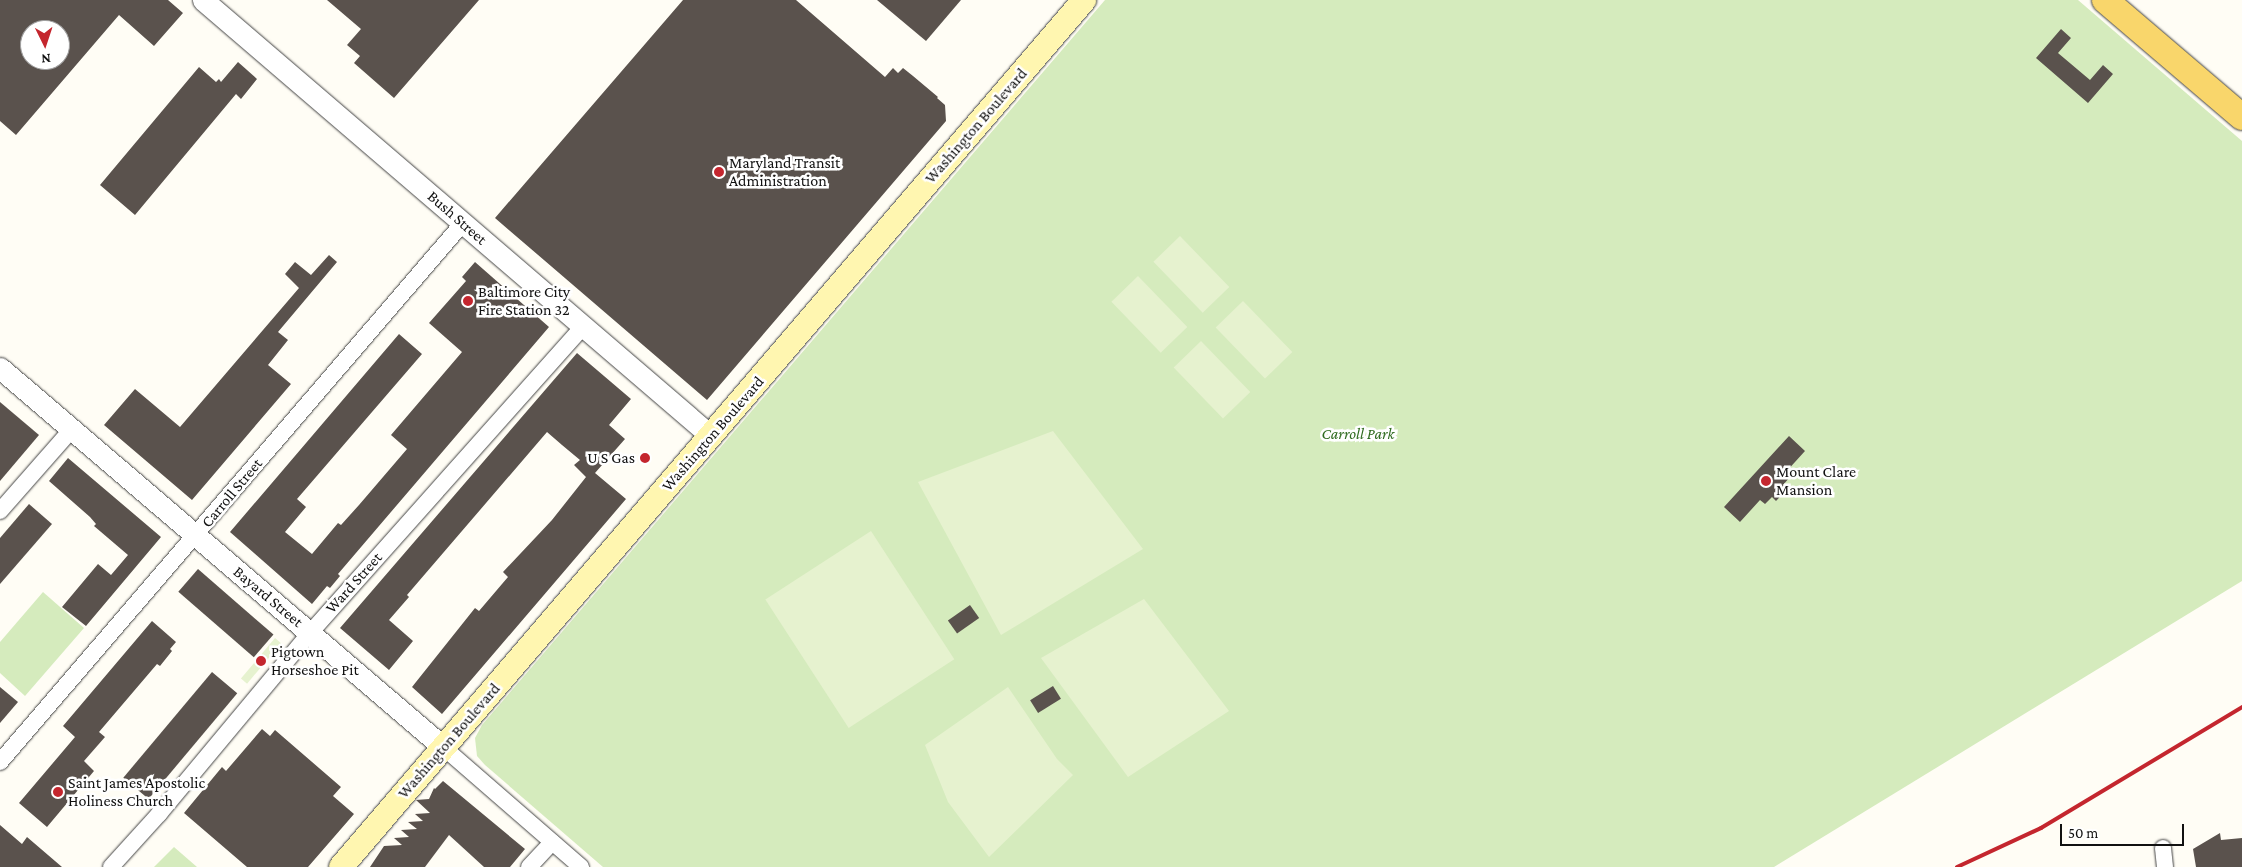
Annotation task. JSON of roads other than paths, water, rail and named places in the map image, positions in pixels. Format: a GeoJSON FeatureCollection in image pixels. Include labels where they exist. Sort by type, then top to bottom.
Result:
{"type":"FeatureCollection","features":[{"type":"Feature","properties":{"kind":"main road","name":"Washington Boulevard"},"geometry":{"type":"LineString","coordinates":[[341,867],[1084,0]]}},
{"type":"Feature","properties":{"kind":"main road"},"geometry":{"type":"LineString","coordinates":[[2105,0],[2242,117]]}},
{"type":"Feature","properties":{"kind":"street","name":"Bush Street"},"geometry":{"type":"LineString","coordinates":[[203,0],[711,436]]}},
{"type":"Feature","properties":{"kind":"street","name":"Carroll Street"},"geometry":{"type":"LineString","coordinates":[[0,762],[463,223]]}},
{"type":"Feature","properties":{"kind":"street","name":"Ward Street"},"geometry":{"type":"LineString","coordinates":[[111,867],[166,806],[310,633],[584,326]]}},
{"type":"Feature","properties":{"kind":"street","name":"Bayard Street"},"geometry":{"type":"LineString","coordinates":[[0,368],[443,747],[580,867]]}},
{"type":"Feature","properties":{"kind":"street"},"geometry":{"type":"LineString","coordinates":[[0,511],[72,430]]}},
{"type":"Feature","properties":{"kind":"street"},"geometry":{"type":"LineString","coordinates":[[529,867],[552,842]]}},
{"type":"Feature","properties":{"kind":"street"},"geometry":{"type":"LineString","coordinates":[[2163,848],[2166,867]]}},
{"type":"Feature","properties":{"kind":"railway"},"geometry":{"type":"LineString","coordinates":[[1957,867],[2041,828],[2242,707]]}},
{"type":"Feature","properties":{"kind":"place","name":"Maryland Transit Administration"},"geometry":{"type":"Point","coordinates":[719,172]}},
{"type":"Feature","properties":{"kind":"place","name":"Baltimore City Fire Station 32"},"geometry":{"type":"Point","coordinates":[468,301]}},
{"type":"Feature","properties":{"kind":"place","name":"U S Gas"},"geometry":{"type":"Point","coordinates":[645,458]}},
{"type":"Feature","properties":{"kind":"place","name":"Mount Clare Mansion"},"geometry":{"type":"Point","coordinates":[1766,481]}},
{"type":"Feature","properties":{"kind":"place","name":"Pigtown Horseshoe Pit"},"geometry":{"type":"Point","coordinates":[261,661]}},
{"type":"Feature","properties":{"kind":"place","name":"Saint James Apostolic Holiness Church"},"geometry":{"type":"Point","coordinates":[58,792]}},
{"type":"Feature","properties":{"kind":"park label","name":"Carroll Park"},"geometry":{"type":"Point","coordinates":[1358,434]}}]}
